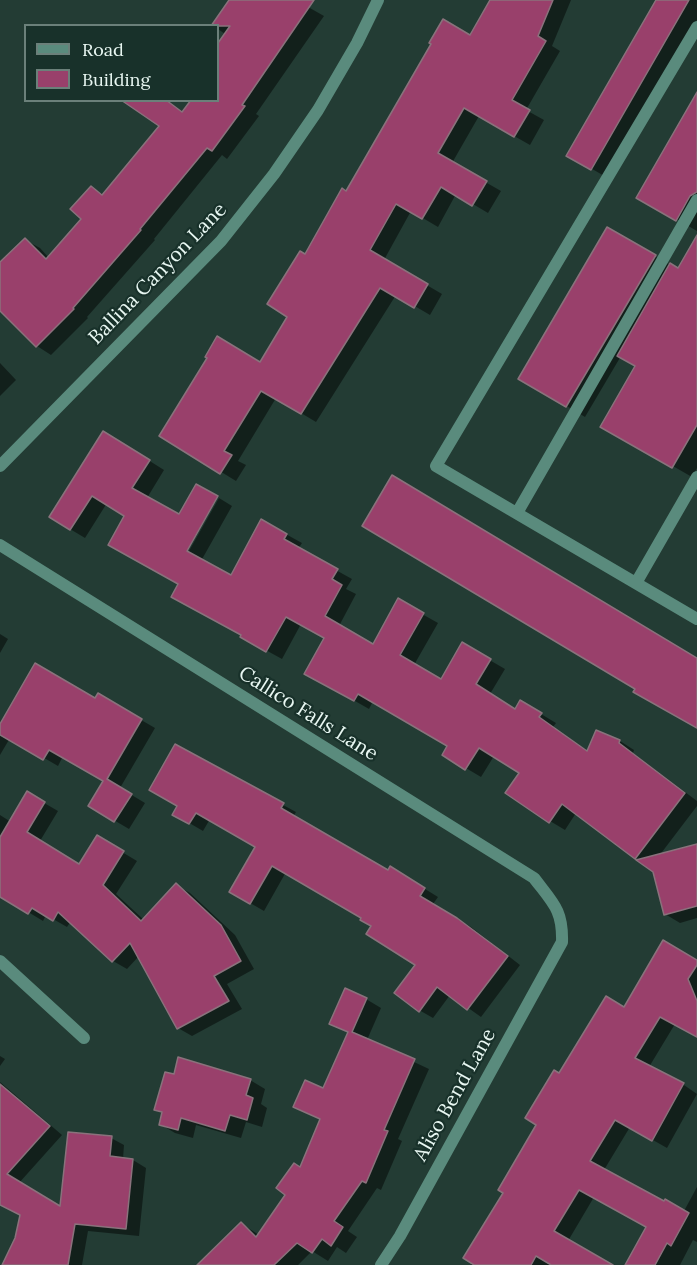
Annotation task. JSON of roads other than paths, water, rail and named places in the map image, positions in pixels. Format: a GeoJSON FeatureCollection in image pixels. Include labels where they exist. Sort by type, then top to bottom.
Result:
{"type":"FeatureCollection","features":[{"type":"Feature","properties":{"kind":"street","name":"Ballina Canyon Lane"},"geometry":{"type":"LineString","coordinates":[[0,466],[221,241],[274,174],[318,110],[357,43],[378,0]]}},
{"type":"Feature","properties":{"kind":"street"},"geometry":{"type":"LineString","coordinates":[[697,27],[436,466],[697,619]]}},
{"type":"Feature","properties":{"kind":"street"},"geometry":{"type":"LineString","coordinates":[[517,513],[697,200]]}},
{"type":"Feature","properties":{"kind":"street"},"geometry":{"type":"LineString","coordinates":[[636,583],[697,477]]}},
{"type":"Feature","properties":{"kind":"street","name":"Callico Falls Lane"},"geometry":{"type":"LineString","coordinates":[[0,545],[534,878],[558,908],[562,925],[562,942]]}},
{"type":"Feature","properties":{"kind":"street","name":"Aliso Bend Lane"},"geometry":{"type":"LineString","coordinates":[[381,1265],[400,1236],[562,942]]}},
{"type":"Feature","properties":{"kind":"street"},"geometry":{"type":"LineString","coordinates":[[0,961],[84,1038]]}}]}
